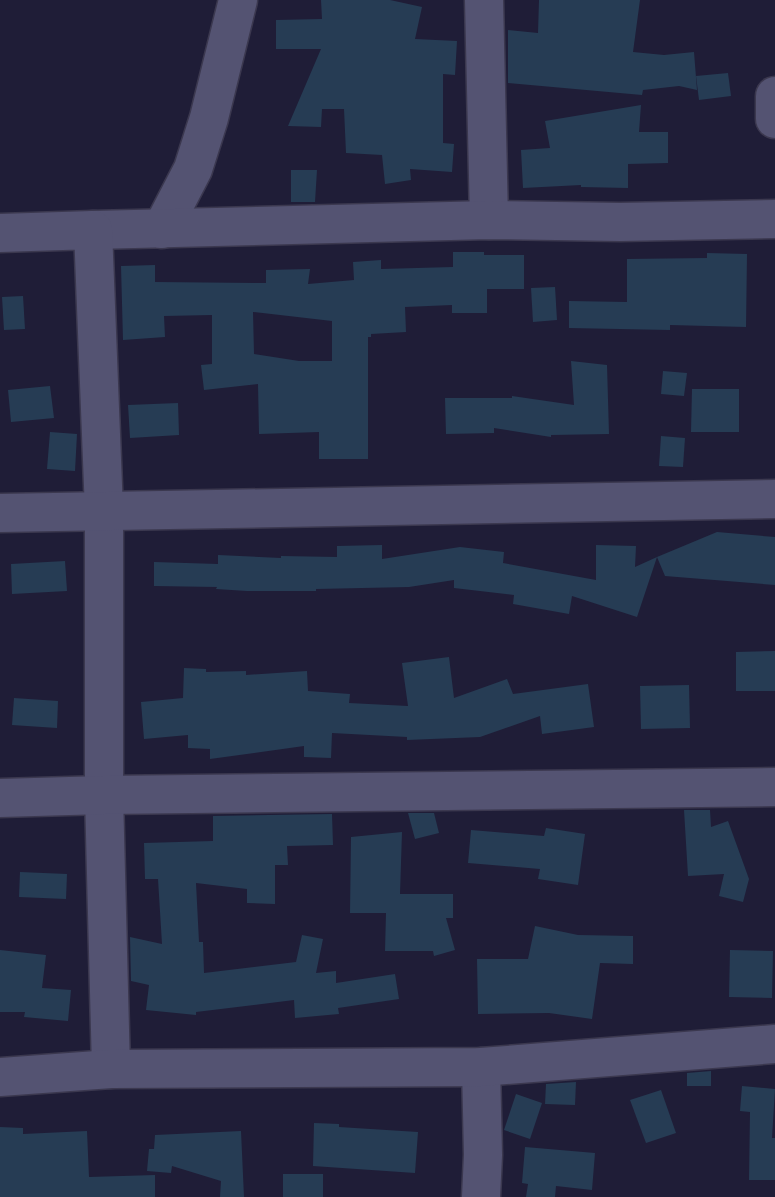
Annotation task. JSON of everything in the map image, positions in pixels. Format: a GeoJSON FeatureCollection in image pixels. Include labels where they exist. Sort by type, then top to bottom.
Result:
{"type":"FeatureCollection","features":[{"type":"Feature","properties":{"kind":"street"},"geometry":{"type":"LineString","coordinates":[[162,229],[193,169],[238,0]]}},
{"type":"Feature","properties":{"kind":"street"},"geometry":{"type":"LineString","coordinates":[[484,0],[489,220]]}},
{"type":"Feature","properties":{"kind":"street"},"geometry":{"type":"LineString","coordinates":[[775,96],[775,119]]}},
{"type":"Feature","properties":{"kind":"street"},"geometry":{"type":"LineString","coordinates":[[0,233],[489,220],[620,222],[775,219]]}},
{"type":"Feature","properties":{"kind":"street"},"geometry":{"type":"LineString","coordinates":[[93,230],[104,511],[104,795],[111,1069]]}},
{"type":"Feature","properties":{"kind":"street"},"geometry":{"type":"LineString","coordinates":[[0,513],[775,499]]}},
{"type":"Feature","properties":{"kind":"street"},"geometry":{"type":"LineString","coordinates":[[0,798],[775,787]]}},
{"type":"Feature","properties":{"kind":"street"},"geometry":{"type":"LineString","coordinates":[[0,1077],[111,1069],[481,1067],[775,1044]]}},
{"type":"Feature","properties":{"kind":"street"},"geometry":{"type":"LineString","coordinates":[[481,1067],[481,1197]]}},
{"type":"Feature","properties":{"kind":"building"},"geometry":{"type":"Polygon","coordinates":[[[321,0],[390,0],[422,7],[415,39],[457,41],[455,75],[443,74],[443,143],[454,144],[452,172],[410,169],[411,180],[385,184],[382,155],[346,153],[344,109],[322,109],[321,127],[288,126],[321,49],[276,49],[276,20],[322,19],[321,0]]]}},
{"type":"Feature","properties":{"kind":"building"},"geometry":{"type":"Polygon","coordinates":[[[539,0],[640,0],[633,52],[664,55],[694,52],[697,90],[679,86],[643,90],[642,95],[508,83],[508,30],[538,33],[539,0]]]}},
{"type":"Feature","properties":{"kind":"building"},"geometry":{"type":"Polygon","coordinates":[[[728,73],[731,96],[699,100],[696,76],[728,73]]]}},
{"type":"Feature","properties":{"kind":"building"},"geometry":{"type":"Polygon","coordinates":[[[641,105],[639,132],[668,132],[668,163],[628,164],[628,188],[581,185],[523,188],[521,150],[550,148],[545,121],[641,105]]]}},
{"type":"Feature","properties":{"kind":"building"},"geometry":{"type":"Polygon","coordinates":[[[291,170],[317,170],[315,202],[291,202],[291,170]]]}},
{"type":"Feature","properties":{"kind":"building"},"geometry":{"type":"Polygon","coordinates":[[[453,252],[524,255],[524,289],[487,289],[487,313],[452,313],[452,305],[405,307],[406,332],[371,334],[368,337],[368,459],[319,459],[319,432],[259,434],[258,384],[204,390],[201,365],[212,364],[212,315],[164,316],[165,337],[123,340],[121,266],[155,265],[155,282],[266,283],[266,270],[310,269],[308,284],[354,280],[353,262],[381,260],[381,269],[453,267],[453,252]],[[253,312],[254,354],[299,361],[332,361],[332,321],[253,312]]]}},
{"type":"Feature","properties":{"kind":"building"},"geometry":{"type":"Polygon","coordinates":[[[707,253],[747,254],[746,327],[670,325],[670,330],[569,328],[569,301],[627,302],[627,259],[707,258],[707,253]]]}},
{"type":"Feature","properties":{"kind":"building"},"geometry":{"type":"Polygon","coordinates":[[[555,287],[557,320],[533,322],[531,288],[555,287]]]}},
{"type":"Feature","properties":{"kind":"building"},"geometry":{"type":"Polygon","coordinates":[[[23,296],[25,329],[4,330],[2,297],[23,296]]]}},
{"type":"Feature","properties":{"kind":"building"},"geometry":{"type":"Polygon","coordinates":[[[571,361],[607,365],[609,434],[551,437],[494,428],[494,433],[446,434],[445,398],[512,396],[574,405],[571,361]]]}},
{"type":"Feature","properties":{"kind":"building"},"geometry":{"type":"Polygon","coordinates":[[[663,371],[687,373],[684,396],[661,394],[663,371]]]}},
{"type":"Feature","properties":{"kind":"building"},"geometry":{"type":"Polygon","coordinates":[[[50,386],[54,418],[11,422],[8,390],[50,386]]]}},
{"type":"Feature","properties":{"kind":"building"},"geometry":{"type":"Polygon","coordinates":[[[692,389],[739,389],[739,432],[691,432],[692,389]]]}},
{"type":"Feature","properties":{"kind":"building"},"geometry":{"type":"Polygon","coordinates":[[[178,403],[179,435],[130,438],[128,405],[178,403]]]}},
{"type":"Feature","properties":{"kind":"building"},"geometry":{"type":"Polygon","coordinates":[[[50,432],[77,434],[75,471],[47,469],[50,432]]]}},
{"type":"Feature","properties":{"kind":"building"},"geometry":{"type":"Polygon","coordinates":[[[661,436],[685,438],[683,467],[659,466],[661,436]]]}},
{"type":"Feature","properties":{"kind":"building"},"geometry":{"type":"Polygon","coordinates":[[[717,532],[775,537],[775,585],[665,576],[657,557],[717,532]]]}},
{"type":"Feature","properties":{"kind":"building"},"geometry":{"type":"Polygon","coordinates":[[[382,545],[382,559],[460,547],[504,552],[503,563],[596,580],[596,545],[636,546],[635,567],[657,557],[637,617],[572,596],[569,614],[513,604],[514,595],[454,588],[454,580],[409,587],[316,591],[154,586],[154,562],[218,564],[218,555],[337,557],[337,546],[382,545]]]}},
{"type":"Feature","properties":{"kind":"building"},"geometry":{"type":"Polygon","coordinates":[[[65,561],[67,591],[12,594],[11,564],[65,561]]]}},
{"type":"Feature","properties":{"kind":"building"},"geometry":{"type":"Polygon","coordinates":[[[775,651],[775,691],[736,691],[736,652],[775,651]]]}},
{"type":"Feature","properties":{"kind":"building"},"geometry":{"type":"Polygon","coordinates":[[[449,657],[454,698],[507,679],[513,694],[588,684],[594,727],[542,734],[540,716],[480,737],[407,740],[407,737],[332,733],[331,758],[304,757],[304,746],[210,759],[210,749],[188,748],[188,735],[144,739],[141,702],[183,698],[184,668],[206,669],[206,672],[246,671],[246,675],[307,671],[308,691],[350,694],[349,703],[408,706],[402,663],[449,657]]]}},
{"type":"Feature","properties":{"kind":"building"},"geometry":{"type":"Polygon","coordinates":[[[689,685],[690,728],[641,729],[640,686],[689,685]]]}},
{"type":"Feature","properties":{"kind":"building"},"geometry":{"type":"Polygon","coordinates":[[[14,698],[58,701],[57,728],[12,725],[14,698]]]}},
{"type":"Feature","properties":{"kind":"building"},"geometry":{"type":"Polygon","coordinates":[[[684,810],[710,810],[711,827],[728,821],[749,879],[743,902],[719,896],[724,874],[688,876],[684,810]]]}},
{"type":"Feature","properties":{"kind":"building"},"geometry":{"type":"Polygon","coordinates":[[[408,813],[434,813],[439,833],[415,839],[408,813]]]}},
{"type":"Feature","properties":{"kind":"building"},"geometry":{"type":"Polygon","coordinates":[[[332,814],[333,845],[287,846],[288,865],[275,865],[275,904],[247,903],[247,889],[196,883],[204,973],[296,962],[302,935],[323,939],[316,973],[336,971],[336,983],[395,974],[399,999],[338,1008],[339,1014],[295,1018],[294,1000],[196,1012],[196,1015],[146,1010],[149,985],[131,981],[130,937],[162,944],[158,879],[145,879],[144,843],[213,841],[213,816],[332,814]]]}},
{"type":"Feature","properties":{"kind":"building"},"geometry":{"type":"Polygon","coordinates":[[[546,828],[585,834],[578,885],[538,879],[540,869],[468,863],[471,830],[544,836],[546,828]]]}},
{"type":"Feature","properties":{"kind":"building"},"geometry":{"type":"Polygon","coordinates":[[[402,832],[400,894],[453,894],[453,918],[446,918],[455,950],[434,956],[433,951],[385,951],[386,913],[350,913],[351,837],[402,832]]]}},
{"type":"Feature","properties":{"kind":"building"},"geometry":{"type":"Polygon","coordinates":[[[20,872],[67,874],[66,899],[19,897],[20,872]]]}},
{"type":"Feature","properties":{"kind":"building"},"geometry":{"type":"Polygon","coordinates":[[[535,926],[578,935],[633,936],[633,964],[600,963],[592,1019],[549,1013],[478,1014],[477,959],[528,959],[535,926]]]}},
{"type":"Feature","properties":{"kind":"building"},"geometry":{"type":"Polygon","coordinates":[[[0,950],[46,955],[42,988],[71,990],[68,1021],[24,1017],[25,1012],[0,1012],[0,950]]]}},
{"type":"Feature","properties":{"kind":"building"},"geometry":{"type":"Polygon","coordinates":[[[730,950],[773,951],[772,998],[729,997],[730,950]]]}},
{"type":"Feature","properties":{"kind":"building"},"geometry":{"type":"Polygon","coordinates":[[[711,1071],[711,1086],[687,1086],[687,1073],[711,1071]]]}},
{"type":"Feature","properties":{"kind":"building"},"geometry":{"type":"Polygon","coordinates":[[[576,1082],[575,1105],[545,1104],[546,1084],[576,1082]]]}},
{"type":"Feature","properties":{"kind":"building"},"geometry":{"type":"Polygon","coordinates":[[[742,1086],[775,1089],[772,1138],[775,1138],[775,1180],[749,1180],[750,1112],[740,1111],[742,1086]]]}},
{"type":"Feature","properties":{"kind":"building"},"geometry":{"type":"Polygon","coordinates":[[[661,1090],[676,1133],[646,1143],[630,1100],[661,1090]]]}},
{"type":"Feature","properties":{"kind":"building"},"geometry":{"type":"Polygon","coordinates":[[[516,1094],[542,1103],[530,1139],[504,1130],[516,1094]]]}},
{"type":"Feature","properties":{"kind":"building"},"geometry":{"type":"Polygon","coordinates":[[[314,1123],[418,1132],[415,1173],[313,1166],[314,1123]]]}},
{"type":"Feature","properties":{"kind":"building"},"geometry":{"type":"Polygon","coordinates":[[[0,1127],[23,1128],[23,1134],[87,1131],[89,1177],[155,1175],[155,1197],[0,1197],[0,1127]]]}},
{"type":"Feature","properties":{"kind":"building"},"geometry":{"type":"Polygon","coordinates":[[[241,1131],[244,1197],[220,1197],[221,1181],[172,1166],[171,1173],[147,1171],[149,1149],[154,1149],[155,1135],[241,1131]]]}},
{"type":"Feature","properties":{"kind":"building"},"geometry":{"type":"Polygon","coordinates":[[[525,1147],[595,1153],[592,1190],[556,1186],[555,1197],[526,1197],[528,1184],[522,1183],[525,1147]]]}},
{"type":"Feature","properties":{"kind":"building"},"geometry":{"type":"Polygon","coordinates":[[[283,1174],[323,1174],[323,1197],[283,1197],[283,1174]]]}}]}
